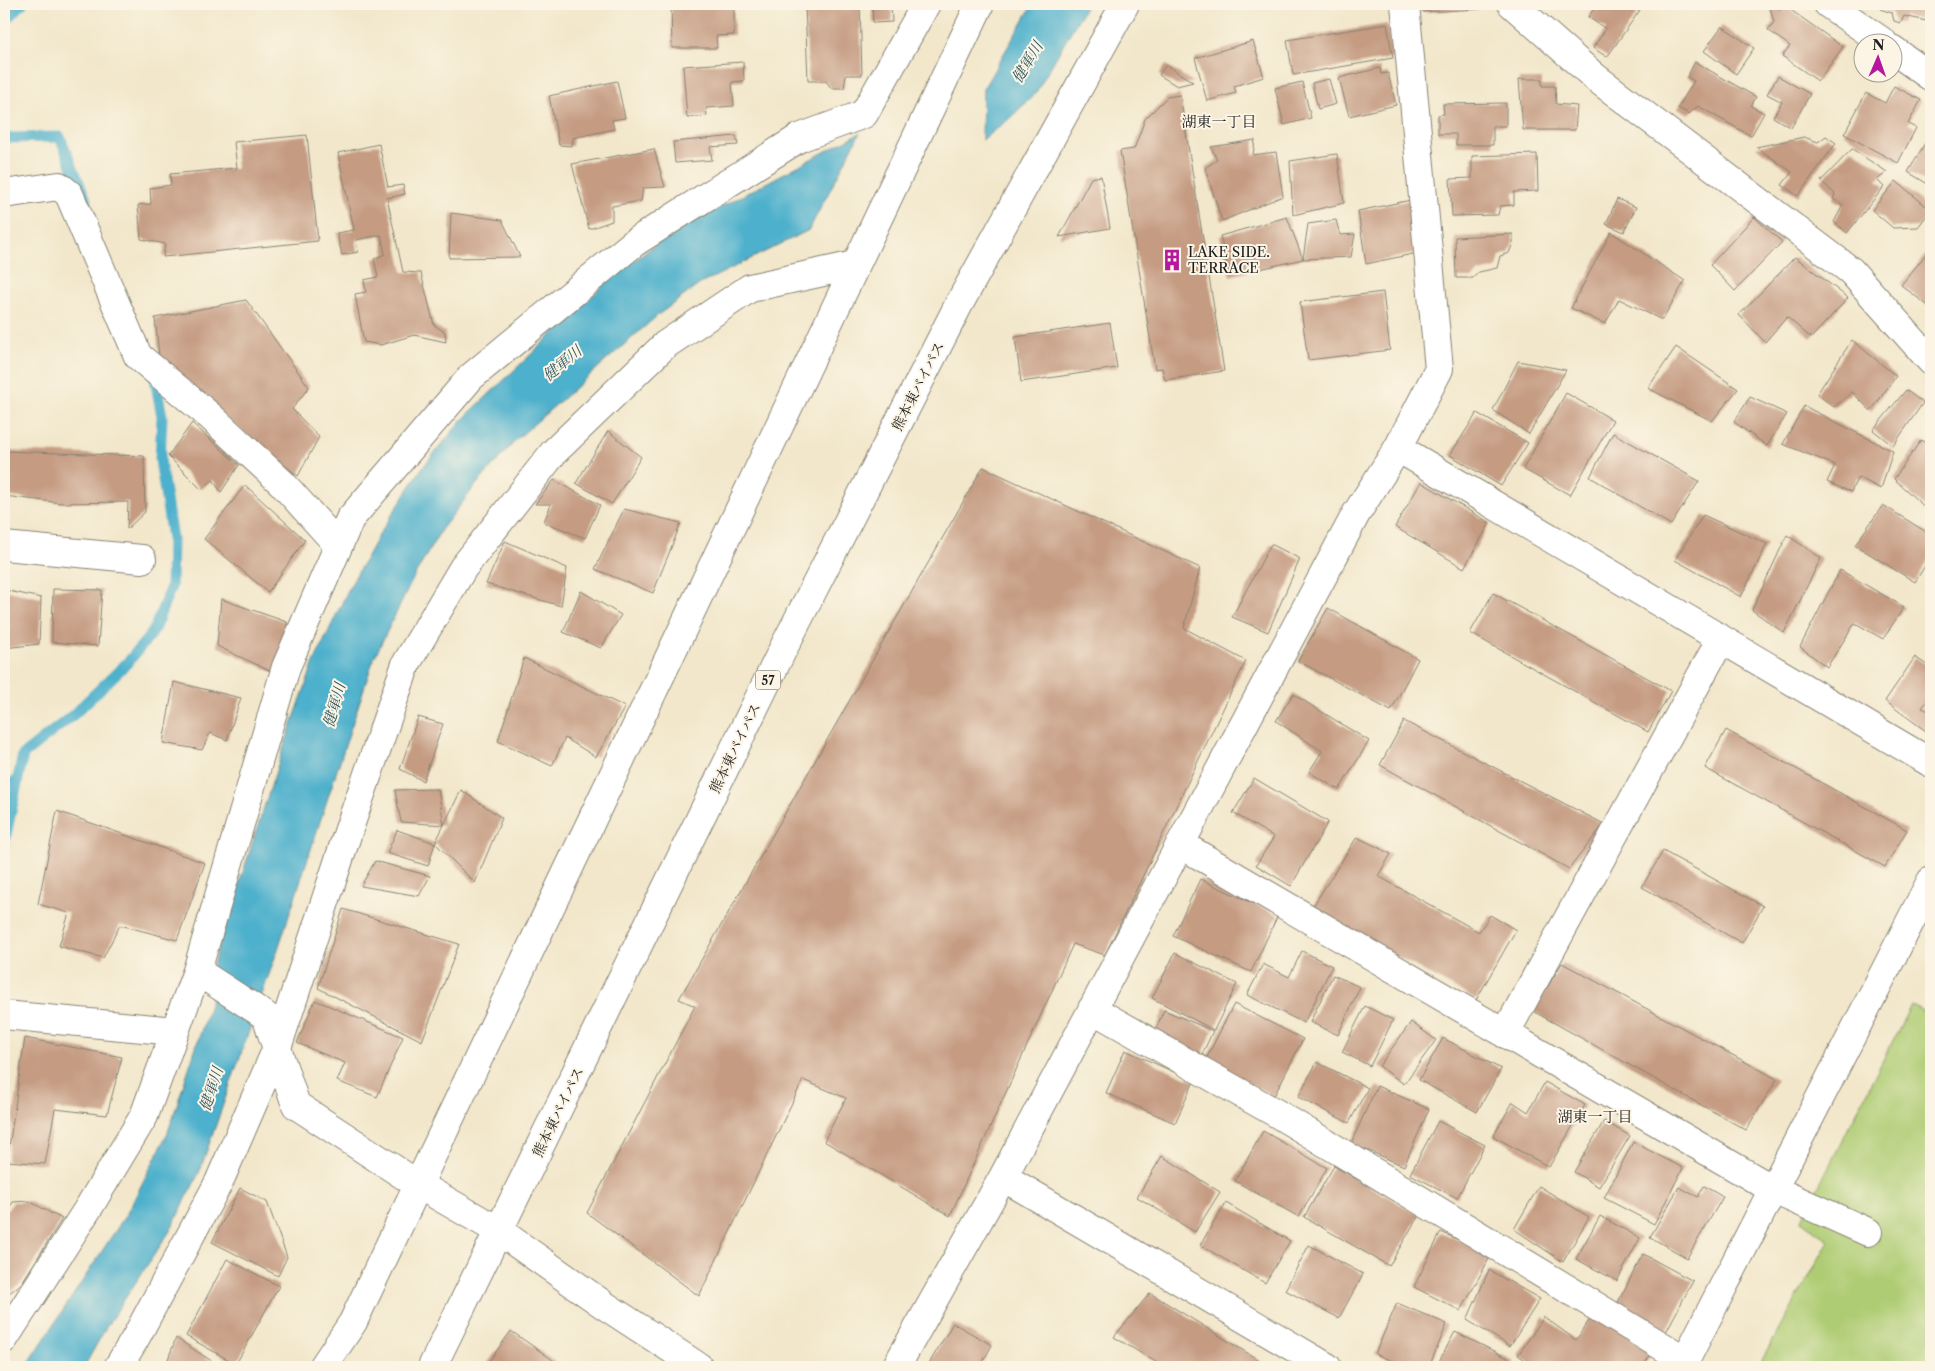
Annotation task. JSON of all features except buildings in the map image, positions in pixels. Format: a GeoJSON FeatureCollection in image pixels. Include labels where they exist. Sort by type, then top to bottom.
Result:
{"type":"FeatureCollection","features":[{"type":"Feature","properties":{"kind":"main road"},"geometry":{"type":"LineString","coordinates":[[4,1339],[89,1207],[144,1116],[197,971],[286,667],[350,519],[471,377],[635,242],[799,138],[864,114],[926,4]]}},
{"type":"Feature","properties":{"kind":"main road"},"geometry":{"type":"LineString","coordinates":[[323,1367],[353,1322],[980,4]]}},
{"type":"Feature","properties":{"kind":"main road","name":"熊本東バイパス"},"geometry":{"type":"LineString","coordinates":[[432,1367],[782,651],[959,304],[1125,4]]}},
{"type":"Feature","properties":{"kind":"main road"},"geometry":{"type":"LineString","coordinates":[[896,1367],[1003,1177],[1356,514],[1398,448],[1439,369],[1405,4]]}},
{"type":"Feature","properties":{"kind":"main road"},"geometry":{"type":"LineString","coordinates":[[1512,4],[1596,78],[1851,271],[1931,361]]}},
{"type":"Feature","properties":{"kind":"main road"},"geometry":{"type":"LineString","coordinates":[[1828,4],[1869,32]]}},
{"type":"Feature","properties":{"kind":"main road"},"geometry":{"type":"LineString","coordinates":[[1902,57],[1931,77]]}},
{"type":"Feature","properties":{"kind":"main road"},"geometry":{"type":"LineString","coordinates":[[4,194],[59,186],[69,194],[138,356],[210,416],[282,483],[338,545]]}},
{"type":"Feature","properties":{"kind":"main road"},"geometry":{"type":"LineString","coordinates":[[118,1367],[136,1339],[219,1182],[277,1048],[406,664],[463,568],[554,452],[665,344],[750,288],[855,265]]}},
{"type":"Feature","properties":{"kind":"main road"},"geometry":{"type":"LineString","coordinates":[[1398,448],[1931,763]]}},
{"type":"Feature","properties":{"kind":"main road"},"geometry":{"type":"LineString","coordinates":[[4,546],[142,559]]}},
{"type":"Feature","properties":{"kind":"main road"},"geometry":{"type":"LineString","coordinates":[[1505,1034],[1720,639]]}},
{"type":"Feature","properties":{"kind":"main road"},"geometry":{"type":"LineString","coordinates":[[1180,844],[1774,1190],[1868,1232]]}},
{"type":"Feature","properties":{"kind":"main road"},"geometry":{"type":"LineString","coordinates":[[1092,1009],[1276,1113],[1684,1364],[1931,881]]}},
{"type":"Feature","properties":{"kind":"main road"},"geometry":{"type":"LineString","coordinates":[[197,971],[266,1016],[296,1105],[417,1184],[499,1231],[604,1305],[700,1367]]}},
{"type":"Feature","properties":{"kind":"main road"},"geometry":{"type":"LineString","coordinates":[[4,1015],[175,1031]]}},
{"type":"Feature","properties":{"kind":"main road"},"geometry":{"type":"LineString","coordinates":[[1003,1177],[1327,1367]]}},
{"type":"Feature","properties":{"kind":"green space"},"geometry":{"type":"Polygon","coordinates":[[[1911,1005],[1931,1015],[1931,1367],[1758,1367],[1829,1241],[1801,1221],[1911,1005]]]}},
{"type":"Feature","properties":{"kind":"water","name":"健軍川"},"geometry":{"type":"Polygon","coordinates":[[[1033,4],[1087,4],[1035,94],[1009,119],[982,140],[983,89],[1033,4]]]}},
{"type":"Feature","properties":{"kind":"water","name":"健軍川"},"geometry":{"type":"Polygon","coordinates":[[[860,133],[809,230],[700,284],[658,315],[517,439],[476,485],[441,530],[415,575],[374,658],[278,949],[199,1173],[170,1231],[108,1324],[84,1367],[26,1367],[127,1213],[167,1135],[210,1004],[212,967],[283,749],[314,662],[349,588],[377,538],[422,468],[462,420],[609,280],[668,235],[860,133]]]}},
{"type":"Feature","properties":{"kind":"waterway"},"geometry":{"type":"LineString","coordinates":[[4,21],[22,4]]}},
{"type":"Feature","properties":{"kind":"waterway"},"geometry":{"type":"LineString","coordinates":[[4,138],[60,137],[87,202]]}},
{"type":"Feature","properties":{"kind":"waterway"},"geometry":{"type":"LineString","coordinates":[[4,844],[23,755],[73,715],[128,662],[153,632],[171,587],[172,538],[160,460],[162,416],[154,374]]}},
{"type":"Feature","properties":{"kind":"waterway"},"geometry":{"type":"LineString","coordinates":[[4,781],[17,784]]}},
{"type":"Feature","properties":{"kind":"place","name":"LAKE SIDE. TERRACE"},"geometry":{"type":"Point","coordinates":[1172,260]}},
{"type":"Feature","properties":{"kind":"district","name":"湖東一丁目"},"geometry":{"type":"Point","coordinates":[1219,121]}},
{"type":"Feature","properties":{"kind":"district","name":"湖東一丁目"},"geometry":{"type":"Point","coordinates":[1595,1116]}}]}
